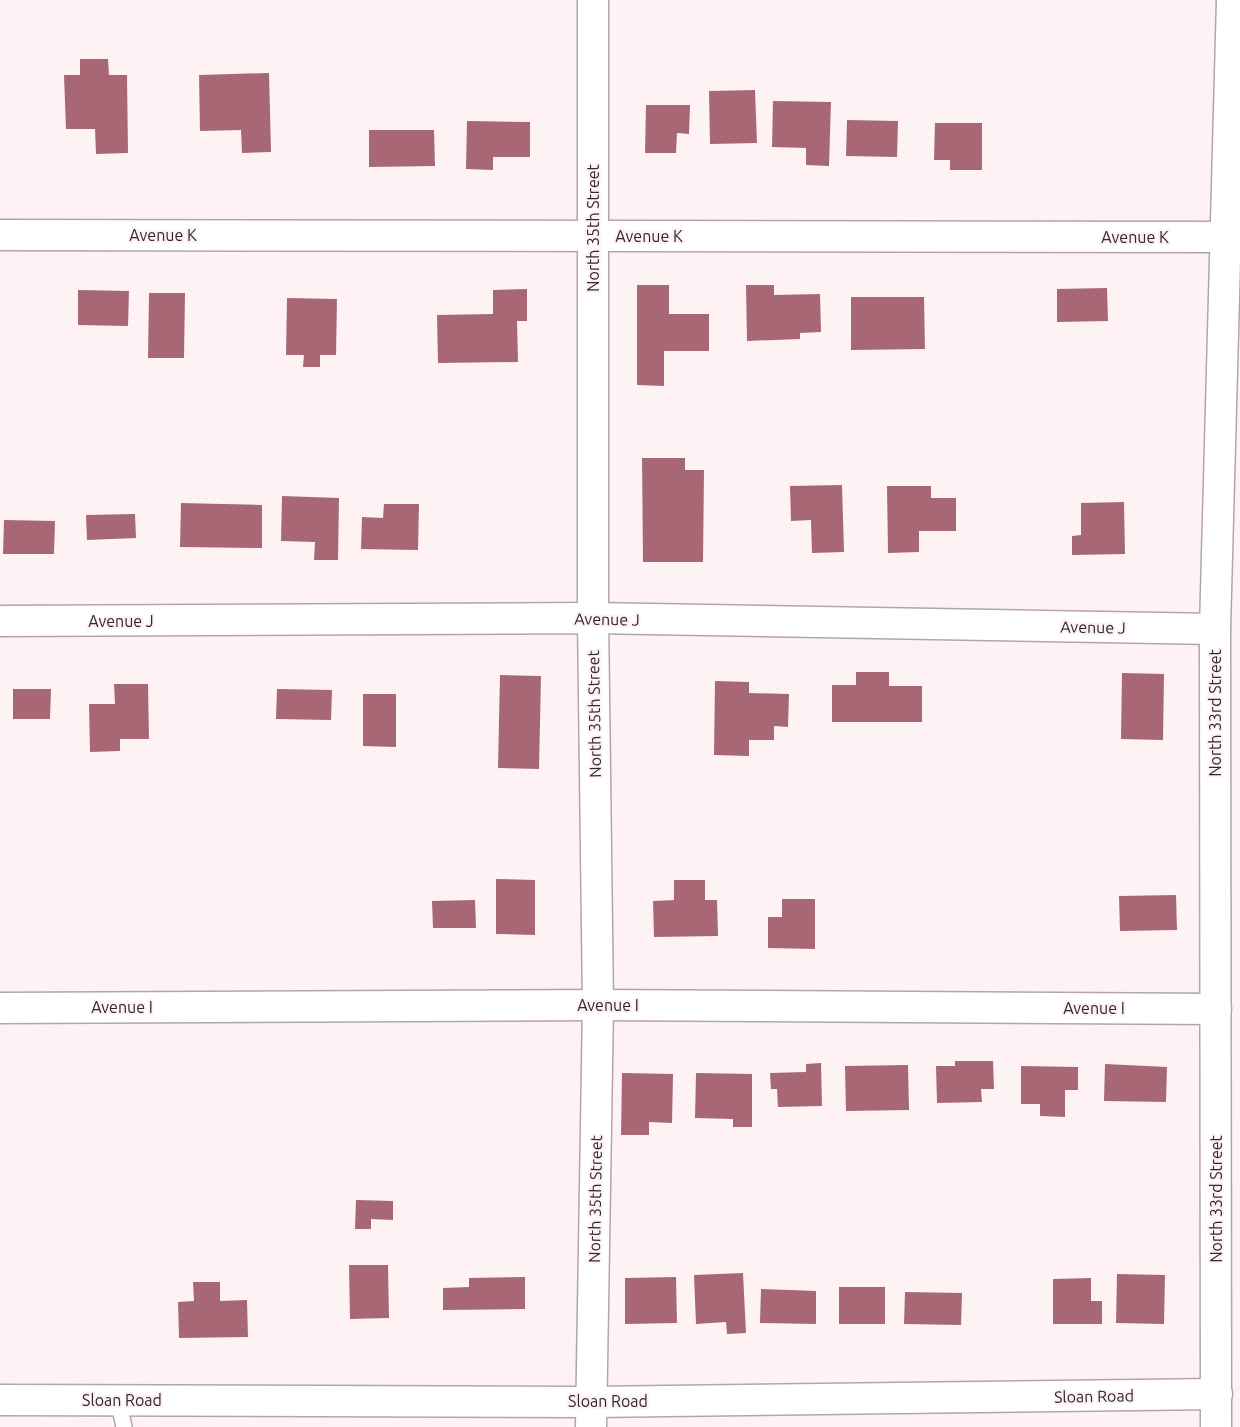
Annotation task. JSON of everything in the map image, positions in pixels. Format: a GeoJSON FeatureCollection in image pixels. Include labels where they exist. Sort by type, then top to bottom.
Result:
{"type":"FeatureCollection","features":[{"type":"Feature","properties":{"kind":"street","name":"North 35th Street"},"geometry":{"type":"LineString","coordinates":[[592,0],[593,618],[598,1005],[592,1414]]}},
{"type":"Feature","properties":{"kind":"street","name":"North 33rd Street"},"geometry":{"type":"LineString","coordinates":[[1216,1427],[1215,629],[1232,0]]}},
{"type":"Feature","properties":{"kind":"street","name":"Avenue K"},"geometry":{"type":"LineString","coordinates":[[0,236],[1226,237]]}},
{"type":"Feature","properties":{"kind":"street","name":"Avenue J"},"geometry":{"type":"LineString","coordinates":[[0,621],[593,618],[1215,629]]}},
{"type":"Feature","properties":{"kind":"street","name":"Avenue I"},"geometry":{"type":"LineString","coordinates":[[0,1008],[598,1005],[1216,1009]]}},
{"type":"Feature","properties":{"kind":"street","name":"Sloan Road"},"geometry":{"type":"LineString","coordinates":[[0,1400],[121,1414],[592,1414],[1217,1395]]}},
{"type":"Feature","properties":{"kind":"building"},"geometry":{"type":"Polygon","coordinates":[[[80,59],[108,59],[109,75],[127,75],[128,153],[96,154],[95,129],[66,129],[64,75],[80,75],[80,59]]]}},
{"type":"Feature","properties":{"kind":"building"},"geometry":{"type":"Polygon","coordinates":[[[269,73],[271,152],[242,153],[241,130],[200,131],[199,75],[269,73]]]}},
{"type":"Feature","properties":{"kind":"building"},"geometry":{"type":"Polygon","coordinates":[[[755,90],[757,143],[710,144],[709,91],[755,90]]]}},
{"type":"Feature","properties":{"kind":"building"},"geometry":{"type":"Polygon","coordinates":[[[773,101],[831,102],[829,166],[806,165],[806,148],[772,147],[773,101]]]}},
{"type":"Feature","properties":{"kind":"building"},"geometry":{"type":"Polygon","coordinates":[[[646,105],[690,105],[689,134],[677,133],[676,153],[645,153],[646,105]]]}},
{"type":"Feature","properties":{"kind":"building"},"geometry":{"type":"Polygon","coordinates":[[[847,120],[898,121],[897,157],[846,156],[847,120]]]}},
{"type":"Feature","properties":{"kind":"building"},"geometry":{"type":"Polygon","coordinates":[[[467,121],[530,122],[530,157],[493,157],[493,170],[466,169],[467,121]]]}},
{"type":"Feature","properties":{"kind":"building"},"geometry":{"type":"Polygon","coordinates":[[[935,123],[982,123],[982,170],[950,170],[950,160],[934,160],[935,123]]]}},
{"type":"Feature","properties":{"kind":"building"},"geometry":{"type":"Polygon","coordinates":[[[369,130],[434,130],[435,166],[369,167],[369,130]]]}},
{"type":"Feature","properties":{"kind":"building"},"geometry":{"type":"Polygon","coordinates":[[[637,285],[669,285],[669,314],[709,314],[709,351],[664,351],[664,386],[637,385],[637,285]]]}},
{"type":"Feature","properties":{"kind":"building"},"geometry":{"type":"Polygon","coordinates":[[[746,285],[774,285],[774,295],[820,294],[821,332],[800,333],[800,339],[747,341],[746,285]]]}},
{"type":"Feature","properties":{"kind":"building"},"geometry":{"type":"Polygon","coordinates":[[[1107,288],[1108,321],[1057,322],[1057,289],[1107,288]]]}},
{"type":"Feature","properties":{"kind":"building"},"geometry":{"type":"Polygon","coordinates":[[[527,289],[527,321],[517,321],[518,362],[438,363],[437,315],[493,314],[493,290],[527,289]]]}},
{"type":"Feature","properties":{"kind":"building"},"geometry":{"type":"Polygon","coordinates":[[[78,290],[129,291],[128,326],[78,325],[78,290]]]}},
{"type":"Feature","properties":{"kind":"building"},"geometry":{"type":"Polygon","coordinates":[[[149,293],[185,293],[184,358],[148,358],[149,293]]]}},
{"type":"Feature","properties":{"kind":"building"},"geometry":{"type":"Polygon","coordinates":[[[851,297],[924,297],[925,349],[851,350],[851,297]]]}},
{"type":"Feature","properties":{"kind":"building"},"geometry":{"type":"Polygon","coordinates":[[[287,298],[337,299],[336,355],[320,355],[320,367],[303,367],[304,355],[286,355],[287,298]]]}},
{"type":"Feature","properties":{"kind":"building"},"geometry":{"type":"Polygon","coordinates":[[[642,458],[685,458],[685,470],[704,470],[703,562],[643,562],[642,458]]]}},
{"type":"Feature","properties":{"kind":"building"},"geometry":{"type":"Polygon","coordinates":[[[842,485],[844,552],[812,553],[811,520],[791,521],[790,486],[842,485]]]}},
{"type":"Feature","properties":{"kind":"building"},"geometry":{"type":"Polygon","coordinates":[[[887,486],[931,486],[931,498],[956,498],[956,531],[919,531],[919,552],[888,553],[887,486]]]}},
{"type":"Feature","properties":{"kind":"building"},"geometry":{"type":"Polygon","coordinates":[[[282,496],[339,498],[338,560],[314,560],[315,542],[281,541],[282,496]]]}},
{"type":"Feature","properties":{"kind":"building"},"geometry":{"type":"Polygon","coordinates":[[[1124,502],[1125,554],[1072,555],[1072,536],[1081,535],[1081,503],[1124,502]]]}},
{"type":"Feature","properties":{"kind":"building"},"geometry":{"type":"Polygon","coordinates":[[[181,503],[262,505],[262,548],[180,547],[181,503]]]}},
{"type":"Feature","properties":{"kind":"building"},"geometry":{"type":"Polygon","coordinates":[[[384,504],[419,504],[418,550],[361,549],[362,517],[383,518],[384,504]]]}},
{"type":"Feature","properties":{"kind":"building"},"geometry":{"type":"Polygon","coordinates":[[[135,514],[136,538],[87,540],[86,515],[135,514]]]}},
{"type":"Feature","properties":{"kind":"building"},"geometry":{"type":"Polygon","coordinates":[[[4,520],[55,521],[54,554],[3,554],[4,520]]]}},
{"type":"Feature","properties":{"kind":"building"},"geometry":{"type":"Polygon","coordinates":[[[856,672],[889,672],[889,686],[922,686],[922,722],[832,722],[832,685],[856,685],[856,672]]]}},
{"type":"Feature","properties":{"kind":"building"},"geometry":{"type":"Polygon","coordinates":[[[1122,673],[1164,674],[1163,740],[1121,739],[1122,673]]]}},
{"type":"Feature","properties":{"kind":"building"},"geometry":{"type":"Polygon","coordinates":[[[500,675],[541,676],[539,769],[498,768],[500,675]]]}},
{"type":"Feature","properties":{"kind":"building"},"geometry":{"type":"Polygon","coordinates":[[[715,681],[749,682],[749,693],[789,694],[788,727],[774,726],[774,740],[749,740],[749,756],[714,755],[715,681]]]}},
{"type":"Feature","properties":{"kind":"building"},"geometry":{"type":"Polygon","coordinates":[[[114,684],[148,684],[149,739],[120,739],[120,751],[90,752],[89,704],[115,704],[114,684]]]}},
{"type":"Feature","properties":{"kind":"building"},"geometry":{"type":"Polygon","coordinates":[[[13,689],[51,689],[50,719],[13,719],[13,689]]]}},
{"type":"Feature","properties":{"kind":"building"},"geometry":{"type":"Polygon","coordinates":[[[277,689],[332,690],[331,720],[276,719],[277,689]]]}},
{"type":"Feature","properties":{"kind":"building"},"geometry":{"type":"Polygon","coordinates":[[[363,694],[396,694],[396,747],[363,746],[363,694]]]}},
{"type":"Feature","properties":{"kind":"building"},"geometry":{"type":"Polygon","coordinates":[[[496,879],[535,880],[535,935],[496,934],[496,879]]]}},
{"type":"Feature","properties":{"kind":"building"},"geometry":{"type":"Polygon","coordinates":[[[674,880],[705,880],[705,900],[717,900],[718,936],[654,937],[653,901],[674,900],[674,880]]]}},
{"type":"Feature","properties":{"kind":"building"},"geometry":{"type":"Polygon","coordinates":[[[1176,895],[1177,930],[1120,931],[1119,896],[1176,895]]]}},
{"type":"Feature","properties":{"kind":"building"},"geometry":{"type":"Polygon","coordinates":[[[782,899],[815,899],[815,949],[768,948],[768,917],[782,917],[782,899]]]}},
{"type":"Feature","properties":{"kind":"building"},"geometry":{"type":"Polygon","coordinates":[[[475,900],[476,928],[433,928],[432,901],[475,900]]]}},
{"type":"Feature","properties":{"kind":"building"},"geometry":{"type":"Polygon","coordinates":[[[955,1061],[993,1061],[994,1089],[981,1089],[982,1102],[937,1103],[936,1066],[955,1066],[955,1061]]]}},
{"type":"Feature","properties":{"kind":"building"},"geometry":{"type":"Polygon","coordinates":[[[821,1063],[822,1106],[778,1107],[777,1089],[771,1089],[770,1073],[806,1072],[806,1064],[821,1063]]]}},
{"type":"Feature","properties":{"kind":"building"},"geometry":{"type":"Polygon","coordinates":[[[1105,1064],[1167,1067],[1166,1102],[1104,1101],[1105,1064]]]}},
{"type":"Feature","properties":{"kind":"building"},"geometry":{"type":"Polygon","coordinates":[[[908,1065],[909,1110],[846,1111],[845,1066],[908,1065]]]}},
{"type":"Feature","properties":{"kind":"building"},"geometry":{"type":"Polygon","coordinates":[[[1021,1066],[1078,1067],[1078,1090],[1065,1090],[1065,1117],[1040,1116],[1040,1104],[1021,1104],[1021,1066]]]}},
{"type":"Feature","properties":{"kind":"building"},"geometry":{"type":"Polygon","coordinates":[[[622,1073],[673,1074],[672,1123],[649,1122],[649,1135],[621,1135],[622,1073]]]}},
{"type":"Feature","properties":{"kind":"building"},"geometry":{"type":"Polygon","coordinates":[[[696,1073],[752,1074],[752,1127],[733,1127],[733,1119],[695,1118],[696,1073]]]}},
{"type":"Feature","properties":{"kind":"building"},"geometry":{"type":"Polygon","coordinates":[[[356,1200],[393,1201],[393,1220],[371,1219],[371,1229],[355,1229],[356,1200]]]}},
{"type":"Feature","properties":{"kind":"building"},"geometry":{"type":"Polygon","coordinates":[[[349,1265],[388,1265],[389,1318],[350,1319],[349,1265]]]}},
{"type":"Feature","properties":{"kind":"building"},"geometry":{"type":"Polygon","coordinates":[[[743,1273],[746,1333],[727,1334],[726,1322],[696,1324],[694,1275],[743,1273]]]}},
{"type":"Feature","properties":{"kind":"building"},"geometry":{"type":"Polygon","coordinates":[[[1117,1274],[1165,1275],[1164,1324],[1116,1323],[1117,1274]]]}},
{"type":"Feature","properties":{"kind":"building"},"geometry":{"type":"Polygon","coordinates":[[[525,1277],[525,1309],[443,1310],[443,1288],[469,1287],[469,1278],[525,1277]]]}},
{"type":"Feature","properties":{"kind":"building"},"geometry":{"type":"Polygon","coordinates":[[[676,1277],[677,1323],[625,1324],[625,1278],[676,1277]]]}},
{"type":"Feature","properties":{"kind":"building"},"geometry":{"type":"Polygon","coordinates":[[[1091,1278],[1091,1301],[1102,1301],[1102,1324],[1053,1324],[1053,1279],[1091,1278]]]}},
{"type":"Feature","properties":{"kind":"building"},"geometry":{"type":"Polygon","coordinates":[[[193,1282],[220,1282],[220,1301],[247,1300],[248,1337],[179,1338],[178,1302],[194,1301],[193,1282]]]}},
{"type":"Feature","properties":{"kind":"building"},"geometry":{"type":"Polygon","coordinates":[[[839,1287],[885,1287],[885,1324],[839,1324],[839,1287]]]}},
{"type":"Feature","properties":{"kind":"building"},"geometry":{"type":"Polygon","coordinates":[[[761,1289],[816,1291],[816,1324],[760,1323],[761,1289]]]}},
{"type":"Feature","properties":{"kind":"building"},"geometry":{"type":"Polygon","coordinates":[[[905,1292],[962,1293],[961,1325],[904,1324],[905,1292]]]}}]}
